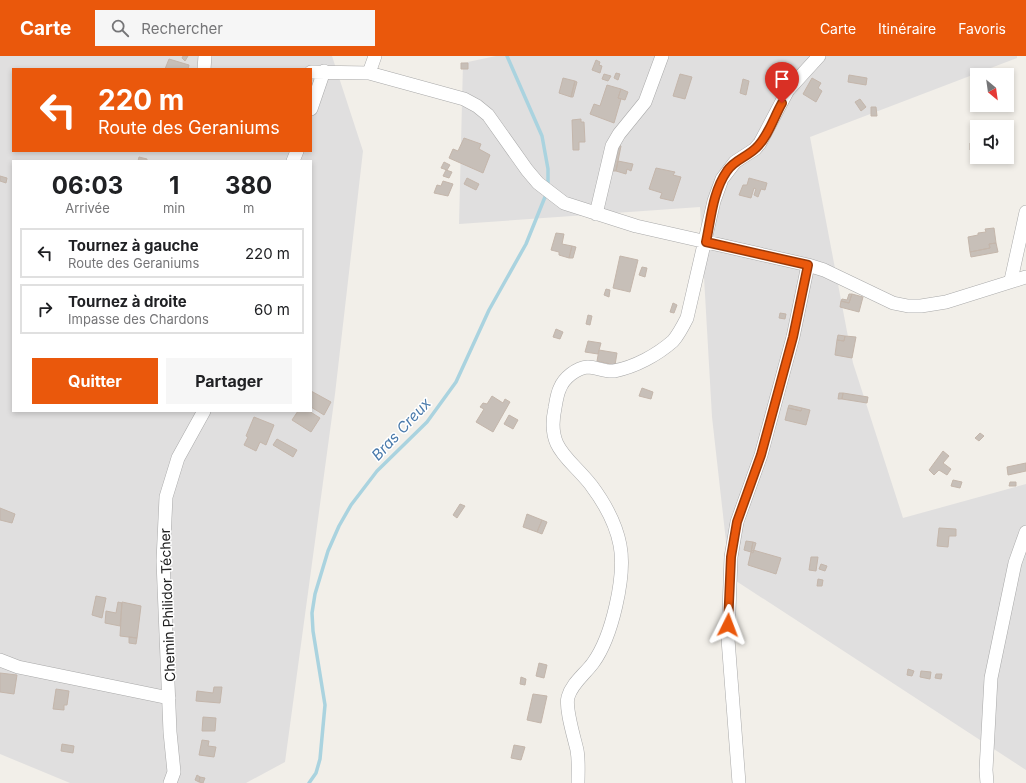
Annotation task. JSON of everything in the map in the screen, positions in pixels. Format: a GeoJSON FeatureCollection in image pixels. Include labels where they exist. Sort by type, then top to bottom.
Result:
{"type":"FeatureCollection","features":[{"type":"Feature","properties":{"kind":"street"},"geometry":{"type":"LineString","coordinates":[[204,68],[205,56]]}},
{"type":"Feature","properties":{"kind":"street"},"geometry":{"type":"LineString","coordinates":[[369,73],[375,56]]}},
{"type":"Feature","properties":{"kind":"street"},"geometry":{"type":"LineString","coordinates":[[596,214],[612,146],[619,134],[645,102],[662,56]]}},
{"type":"Feature","properties":{"kind":"street"},"geometry":{"type":"LineString","coordinates":[[578,783],[577,751],[567,705],[568,696],[573,687],[593,663],[604,645],[612,623],[622,563],[620,544],[603,504],[591,486],[563,455],[555,441],[551,424],[559,389],[570,374],[578,369],[588,367],[612,371],[627,368],[644,360],[672,341],[680,332],[687,318],[706,242],[714,201],[722,179],[735,162],[755,149],[760,143],[788,90],[819,56]]}},
{"type":"Feature","properties":{"kind":"street"},"geometry":{"type":"LineString","coordinates":[[312,106],[324,71]]}},
{"type":"Feature","properties":{"kind":"street"},"geometry":{"type":"LineString","coordinates":[[312,72],[369,73],[464,99],[477,106],[488,115],[538,183],[564,203],[636,226],[808,265],[824,270],[893,303],[908,306],[921,306],[946,302],[1011,280],[1026,277]]}},
{"type":"Feature","properties":{"kind":"street"},"geometry":{"type":"LineString","coordinates":[[1011,280],[1026,212]]}},
{"type":"Feature","properties":{"kind":"street"},"geometry":{"type":"LineString","coordinates":[[739,783],[728,639],[731,557],[737,522],[761,455],[793,337],[808,265]]}},
{"type":"Feature","properties":{"kind":"street","name":"Chemin Philidor Técher"},"geometry":{"type":"LineString","coordinates":[[170,783],[174,772],[170,732],[163,562],[166,497],[178,458],[203,412]]}},
{"type":"Feature","properties":{"kind":"street"},"geometry":{"type":"LineString","coordinates":[[987,783],[986,770],[991,678],[1015,563],[1026,532]]}},
{"type":"Feature","properties":{"kind":"street"},"geometry":{"type":"LineString","coordinates":[[0,660],[18,668],[169,698]]}},
{"type":"Feature","properties":{"kind":"shaded area"},"geometry":{"type":"Polygon","coordinates":[[[0,56],[332,56],[363,151],[335,394],[285,762],[246,783],[70,783],[0,754],[0,56]]]}},
{"type":"Feature","properties":{"kind":"shaded area"},"geometry":{"type":"Polygon","coordinates":[[[496,56],[1017,56],[1017,58],[991,68],[970,68],[970,76],[810,137],[853,363],[903,518],[1026,484],[1026,770],[730,577],[712,417],[700,207],[459,224],[463,63],[496,56]]]}},
{"type":"Feature","properties":{"kind":"building"},"geometry":{"type":"Polygon","coordinates":[[[183,56],[188,56],[185,61],[182,58],[183,56]]]}},
{"type":"Feature","properties":{"kind":"building"},"geometry":{"type":"Polygon","coordinates":[[[169,59],[189,65],[188,68],[165,68],[169,59]]]}},
{"type":"Feature","properties":{"kind":"building"},"geometry":{"type":"Polygon","coordinates":[[[596,60],[600,62],[599,65],[602,66],[600,73],[592,70],[596,60]]]}},
{"type":"Feature","properties":{"kind":"building"},"geometry":{"type":"Polygon","coordinates":[[[461,63],[468,63],[468,69],[461,69],[461,63]]]}},
{"type":"Feature","properties":{"kind":"building"},"geometry":{"type":"Polygon","coordinates":[[[616,73],[620,74],[618,80],[614,78],[616,73]]]}},
{"type":"Feature","properties":{"kind":"building"},"geometry":{"type":"Polygon","coordinates":[[[604,74],[611,76],[608,81],[602,79],[604,74]]]}},
{"type":"Feature","properties":{"kind":"building"},"geometry":{"type":"Polygon","coordinates":[[[680,74],[692,77],[685,99],[673,96],[680,74]]]}},
{"type":"Feature","properties":{"kind":"building"},"geometry":{"type":"Polygon","coordinates":[[[849,75],[867,78],[866,85],[848,82],[849,75]]]}},
{"type":"Feature","properties":{"kind":"building"},"geometry":{"type":"Polygon","coordinates":[[[563,78],[575,81],[571,97],[559,93],[563,78]]]}},
{"type":"Feature","properties":{"kind":"building"},"geometry":{"type":"Polygon","coordinates":[[[812,78],[821,83],[818,88],[822,91],[816,102],[803,94],[812,78]]]}},
{"type":"Feature","properties":{"kind":"building"},"geometry":{"type":"Polygon","coordinates":[[[743,79],[749,81],[746,95],[740,93],[743,79]]]}},
{"type":"Feature","properties":{"kind":"building"},"geometry":{"type":"Polygon","coordinates":[[[575,81],[577,82],[573,97],[571,97],[575,81]]]}},
{"type":"Feature","properties":{"kind":"building"},"geometry":{"type":"Polygon","coordinates":[[[607,85],[621,89],[618,98],[621,99],[614,123],[590,114],[594,104],[600,106],[607,85]]]}},
{"type":"Feature","properties":{"kind":"building"},"geometry":{"type":"Polygon","coordinates":[[[621,89],[628,92],[625,100],[618,98],[621,89]]]}},
{"type":"Feature","properties":{"kind":"building"},"geometry":{"type":"Polygon","coordinates":[[[860,99],[866,107],[861,111],[855,102],[860,99]]]}},
{"type":"Feature","properties":{"kind":"building"},"geometry":{"type":"Polygon","coordinates":[[[871,107],[876,107],[877,116],[871,116],[871,107]]]}},
{"type":"Feature","properties":{"kind":"building"},"geometry":{"type":"Polygon","coordinates":[[[581,119],[581,122],[584,122],[585,142],[579,142],[579,150],[573,150],[572,120],[581,119]]]}},
{"type":"Feature","properties":{"kind":"building"},"geometry":{"type":"Polygon","coordinates":[[[464,138],[481,144],[479,149],[490,155],[483,173],[449,158],[453,149],[458,151],[464,138]]]}},
{"type":"Feature","properties":{"kind":"building"},"geometry":{"type":"Polygon","coordinates":[[[618,145],[621,146],[616,171],[612,171],[618,145]]]}},
{"type":"Feature","properties":{"kind":"building"},"geometry":{"type":"Polygon","coordinates":[[[139,157],[147,159],[147,160],[138,160],[139,157]]]}},
{"type":"Feature","properties":{"kind":"building"},"geometry":{"type":"Polygon","coordinates":[[[618,161],[633,164],[631,171],[627,169],[626,174],[616,171],[618,161]]]}},
{"type":"Feature","properties":{"kind":"building"},"geometry":{"type":"Polygon","coordinates":[[[444,162],[450,165],[447,170],[441,168],[444,162]]]}},
{"type":"Feature","properties":{"kind":"building"},"geometry":{"type":"Polygon","coordinates":[[[656,168],[675,172],[673,175],[681,177],[673,201],[660,198],[662,193],[649,189],[656,168]]]}},
{"type":"Feature","properties":{"kind":"building"},"geometry":{"type":"Polygon","coordinates":[[[446,170],[452,172],[449,178],[443,176],[446,170]]]}},
{"type":"Feature","properties":{"kind":"building"},"geometry":{"type":"Polygon","coordinates":[[[0,176],[7,178],[6,183],[0,181],[0,176]]]}},
{"type":"Feature","properties":{"kind":"building"},"geometry":{"type":"Polygon","coordinates":[[[467,178],[479,184],[476,190],[464,184],[467,178]]]}},
{"type":"Feature","properties":{"kind":"building"},"geometry":{"type":"Polygon","coordinates":[[[749,178],[767,183],[765,190],[761,189],[758,197],[754,195],[756,189],[754,188],[751,198],[739,195],[743,185],[747,185],[749,178]]]}},
{"type":"Feature","properties":{"kind":"building"},"geometry":{"type":"Polygon","coordinates":[[[443,181],[453,184],[448,196],[434,193],[437,185],[441,186],[443,181]]]}},
{"type":"Feature","properties":{"kind":"building"},"geometry":{"type":"Polygon","coordinates":[[[994,228],[996,243],[989,244],[990,248],[970,252],[968,237],[986,232],[985,229],[994,228]]]}},
{"type":"Feature","properties":{"kind":"building"},"geometry":{"type":"Polygon","coordinates":[[[556,233],[564,234],[562,244],[572,246],[569,258],[559,255],[559,252],[551,250],[556,233]]]}},
{"type":"Feature","properties":{"kind":"building"},"geometry":{"type":"Polygon","coordinates":[[[996,243],[998,252],[971,257],[970,252],[990,248],[989,244],[996,243]]]}},
{"type":"Feature","properties":{"kind":"building"},"geometry":{"type":"Polygon","coordinates":[[[572,246],[576,247],[573,258],[569,258],[572,246]]]}},
{"type":"Feature","properties":{"kind":"building"},"geometry":{"type":"Polygon","coordinates":[[[620,256],[638,260],[630,292],[613,288],[620,256]]]}},
{"type":"Feature","properties":{"kind":"building"},"geometry":{"type":"Polygon","coordinates":[[[642,267],[647,268],[645,277],[639,275],[642,267]]]}},
{"type":"Feature","properties":{"kind":"building"},"geometry":{"type":"Polygon","coordinates":[[[606,289],[610,290],[609,297],[604,295],[606,289]]]}},
{"type":"Feature","properties":{"kind":"building"},"geometry":{"type":"Polygon","coordinates":[[[849,294],[852,294],[849,303],[841,301],[842,299],[847,300],[849,294]]]}},
{"type":"Feature","properties":{"kind":"building"},"geometry":{"type":"Polygon","coordinates":[[[852,294],[863,297],[859,312],[840,307],[841,301],[849,303],[852,294]]]}},
{"type":"Feature","properties":{"kind":"building"},"geometry":{"type":"Polygon","coordinates":[[[673,303],[677,305],[674,313],[670,312],[673,303]]]}},
{"type":"Feature","properties":{"kind":"building"},"geometry":{"type":"Polygon","coordinates":[[[780,313],[786,314],[785,319],[779,318],[780,313]]]}},
{"type":"Feature","properties":{"kind":"building"},"geometry":{"type":"Polygon","coordinates":[[[588,315],[592,316],[590,325],[586,324],[588,315]]]}},
{"type":"Feature","properties":{"kind":"building"},"geometry":{"type":"Polygon","coordinates":[[[556,329],[563,332],[560,339],[553,337],[556,329]]]}},
{"type":"Feature","properties":{"kind":"building"},"geometry":{"type":"Polygon","coordinates":[[[838,335],[845,336],[844,341],[837,340],[838,335]]]}},
{"type":"Feature","properties":{"kind":"building"},"geometry":{"type":"Polygon","coordinates":[[[845,336],[856,337],[852,358],[835,355],[837,340],[844,341],[845,336]]]}},
{"type":"Feature","properties":{"kind":"building"},"geometry":{"type":"Polygon","coordinates":[[[588,341],[601,343],[598,354],[585,352],[588,341]]]}},
{"type":"Feature","properties":{"kind":"building"},"geometry":{"type":"Polygon","coordinates":[[[599,350],[617,353],[615,365],[597,361],[599,350]]]}},
{"type":"Feature","properties":{"kind":"building"},"geometry":{"type":"Polygon","coordinates":[[[642,388],[653,392],[651,399],[639,396],[642,388]]]}},
{"type":"Feature","properties":{"kind":"building"},"geometry":{"type":"Polygon","coordinates":[[[312,392],[331,402],[324,415],[312,408],[312,392]]]}},
{"type":"Feature","properties":{"kind":"building"},"geometry":{"type":"Polygon","coordinates":[[[839,393],[843,393],[842,399],[838,399],[839,393]]]}},
{"type":"Feature","properties":{"kind":"building"},"geometry":{"type":"Polygon","coordinates":[[[843,393],[868,397],[867,403],[842,399],[843,393]]]}},
{"type":"Feature","properties":{"kind":"building"},"geometry":{"type":"Polygon","coordinates":[[[492,396],[503,403],[505,399],[510,402],[493,432],[476,422],[484,409],[480,407],[483,403],[487,404],[492,396]]]}},
{"type":"Feature","properties":{"kind":"building"},"geometry":{"type":"Polygon","coordinates":[[[789,405],[802,408],[801,411],[788,408],[789,405]]]}},
{"type":"Feature","properties":{"kind":"building"},"geometry":{"type":"Polygon","coordinates":[[[788,408],[801,411],[802,408],[810,410],[806,425],[785,420],[788,408]]]}},
{"type":"Feature","properties":{"kind":"building"},"geometry":{"type":"Polygon","coordinates":[[[297,412],[311,412],[320,418],[311,432],[292,420],[297,412]]]}},
{"type":"Feature","properties":{"kind":"building"},"geometry":{"type":"Polygon","coordinates":[[[509,415],[518,420],[513,429],[504,424],[509,415]]]}},
{"type":"Feature","properties":{"kind":"building"},"geometry":{"type":"Polygon","coordinates":[[[254,417],[274,425],[266,445],[260,442],[256,451],[244,445],[254,417]]]}},
{"type":"Feature","properties":{"kind":"building"},"geometry":{"type":"Polygon","coordinates":[[[980,433],[984,436],[979,441],[975,438],[980,433]]]}},
{"type":"Feature","properties":{"kind":"building"},"geometry":{"type":"Polygon","coordinates":[[[277,439],[297,450],[293,457],[273,445],[277,439]]]}},
{"type":"Feature","properties":{"kind":"building"},"geometry":{"type":"Polygon","coordinates":[[[943,451],[949,456],[943,463],[951,469],[947,475],[939,470],[934,475],[929,470],[943,451]]]}},
{"type":"Feature","properties":{"kind":"building"},"geometry":{"type":"Polygon","coordinates":[[[1026,463],[1026,471],[1008,475],[1007,467],[1026,463]]]}},
{"type":"Feature","properties":{"kind":"building"},"geometry":{"type":"Polygon","coordinates":[[[953,480],[962,482],[960,488],[951,486],[953,480]]]}},
{"type":"Feature","properties":{"kind":"building"},"geometry":{"type":"Polygon","coordinates":[[[1010,482],[1016,482],[1016,486],[1009,486],[1010,482]]]}},
{"type":"Feature","properties":{"kind":"building"},"geometry":{"type":"Polygon","coordinates":[[[460,504],[465,506],[457,518],[453,515],[460,504]]]}},
{"type":"Feature","properties":{"kind":"building"},"geometry":{"type":"Polygon","coordinates":[[[0,508],[15,514],[12,523],[0,520],[0,508]]]}},
{"type":"Feature","properties":{"kind":"building"},"geometry":{"type":"Polygon","coordinates":[[[527,514],[542,520],[537,532],[523,527],[527,514]]]}},
{"type":"Feature","properties":{"kind":"building"},"geometry":{"type":"Polygon","coordinates":[[[542,520],[547,522],[542,534],[537,532],[542,520]]]}},
{"type":"Feature","properties":{"kind":"building"},"geometry":{"type":"Polygon","coordinates":[[[939,528],[956,529],[956,536],[949,536],[948,547],[937,546],[939,528]]]}},
{"type":"Feature","properties":{"kind":"building"},"geometry":{"type":"Polygon","coordinates":[[[746,541],[753,542],[751,552],[744,550],[746,541]]]}},
{"type":"Feature","properties":{"kind":"building"},"geometry":{"type":"Polygon","coordinates":[[[753,542],[756,543],[753,553],[751,552],[753,542]]]}},
{"type":"Feature","properties":{"kind":"building"},"geometry":{"type":"Polygon","coordinates":[[[753,550],[781,558],[776,574],[748,565],[751,552],[753,550]]]}},
{"type":"Feature","properties":{"kind":"building"},"geometry":{"type":"Polygon","coordinates":[[[811,557],[818,557],[816,571],[809,570],[811,557]]]}},
{"type":"Feature","properties":{"kind":"building"},"geometry":{"type":"Polygon","coordinates":[[[821,564],[827,566],[825,571],[819,569],[821,564]]]}},
{"type":"Feature","properties":{"kind":"building"},"geometry":{"type":"Polygon","coordinates":[[[818,579],[823,580],[822,586],[817,586],[818,579]]]}},
{"type":"Feature","properties":{"kind":"building"},"geometry":{"type":"Polygon","coordinates":[[[96,596],[106,598],[102,618],[92,615],[96,596]]]}},
{"type":"Feature","properties":{"kind":"building"},"geometry":{"type":"Polygon","coordinates":[[[118,602],[122,603],[120,626],[105,623],[106,611],[116,613],[118,602]]]}},
{"type":"Feature","properties":{"kind":"building"},"geometry":{"type":"Polygon","coordinates":[[[122,602],[141,606],[137,638],[120,636],[122,602]]]}},
{"type":"Feature","properties":{"kind":"building"},"geometry":{"type":"Polygon","coordinates":[[[129,637],[137,638],[136,644],[129,643],[129,637]]]}},
{"type":"Feature","properties":{"kind":"building"},"geometry":{"type":"Polygon","coordinates":[[[539,663],[547,665],[544,678],[536,676],[539,663]]]}},
{"type":"Feature","properties":{"kind":"building"},"geometry":{"type":"Polygon","coordinates":[[[908,669],[914,671],[912,676],[907,675],[908,669]]]}},
{"type":"Feature","properties":{"kind":"building"},"geometry":{"type":"Polygon","coordinates":[[[921,671],[931,672],[930,679],[920,677],[921,671]]]}},
{"type":"Feature","properties":{"kind":"building"},"geometry":{"type":"Polygon","coordinates":[[[0,673],[17,675],[14,694],[0,692],[0,673]]]}},
{"type":"Feature","properties":{"kind":"building"},"geometry":{"type":"Polygon","coordinates":[[[936,674],[942,674],[941,679],[935,678],[936,674]]]}},
{"type":"Feature","properties":{"kind":"building"},"geometry":{"type":"Polygon","coordinates":[[[521,677],[526,679],[525,685],[520,684],[521,677]]]}},
{"type":"Feature","properties":{"kind":"building"},"geometry":{"type":"Polygon","coordinates":[[[214,687],[222,687],[220,703],[196,701],[197,691],[213,693],[214,687]]]}},
{"type":"Feature","properties":{"kind":"building"},"geometry":{"type":"Polygon","coordinates":[[[56,689],[69,691],[67,705],[64,705],[64,710],[53,709],[56,689]]]}},
{"type":"Feature","properties":{"kind":"building"},"geometry":{"type":"Polygon","coordinates":[[[533,694],[547,696],[541,723],[527,720],[533,694]]]}},
{"type":"Feature","properties":{"kind":"building"},"geometry":{"type":"Polygon","coordinates":[[[203,717],[216,718],[215,731],[202,731],[203,717]]]}},
{"type":"Feature","properties":{"kind":"building"},"geometry":{"type":"Polygon","coordinates":[[[202,740],[209,741],[208,746],[216,747],[214,757],[199,755],[202,740]]]}},
{"type":"Feature","properties":{"kind":"building"},"geometry":{"type":"Polygon","coordinates":[[[62,744],[74,746],[73,753],[61,751],[62,744]]]}},
{"type":"Feature","properties":{"kind":"building"},"geometry":{"type":"Polygon","coordinates":[[[514,745],[525,747],[521,760],[511,758],[514,745]]]}},
{"type":"Feature","properties":{"kind":"building"},"geometry":{"type":"Polygon","coordinates":[[[197,775],[200,777],[199,782],[195,780],[197,775]]]}},
{"type":"Feature","properties":{"kind":"building"},"geometry":{"type":"Polygon","coordinates":[[[200,777],[205,778],[203,783],[199,782],[200,777]]]}},
{"type":"Feature","properties":{"kind":"waterway","name":"Bras Creux"},"geometry":{"type":"LineString","coordinates":[[507,56],[542,136],[548,169],[548,186]]}},
{"type":"Feature","properties":{"kind":"waterway","name":"Bras Creux"},"geometry":{"type":"LineString","coordinates":[[309,783],[316,773],[320,759],[325,705],[313,631],[312,613],[315,594],[328,551],[339,526],[351,505],[377,471],[427,422],[456,382],[489,310],[526,244],[547,192]]}},
{"type":"Feature","properties":{"kind":"route"},"geometry":{"type":"LineString","coordinates":[[728,625],[731,557],[737,522],[761,455],[793,337],[808,265],[706,242],[714,201],[722,179],[735,162],[755,149],[760,143],[782,103]]}}]}
